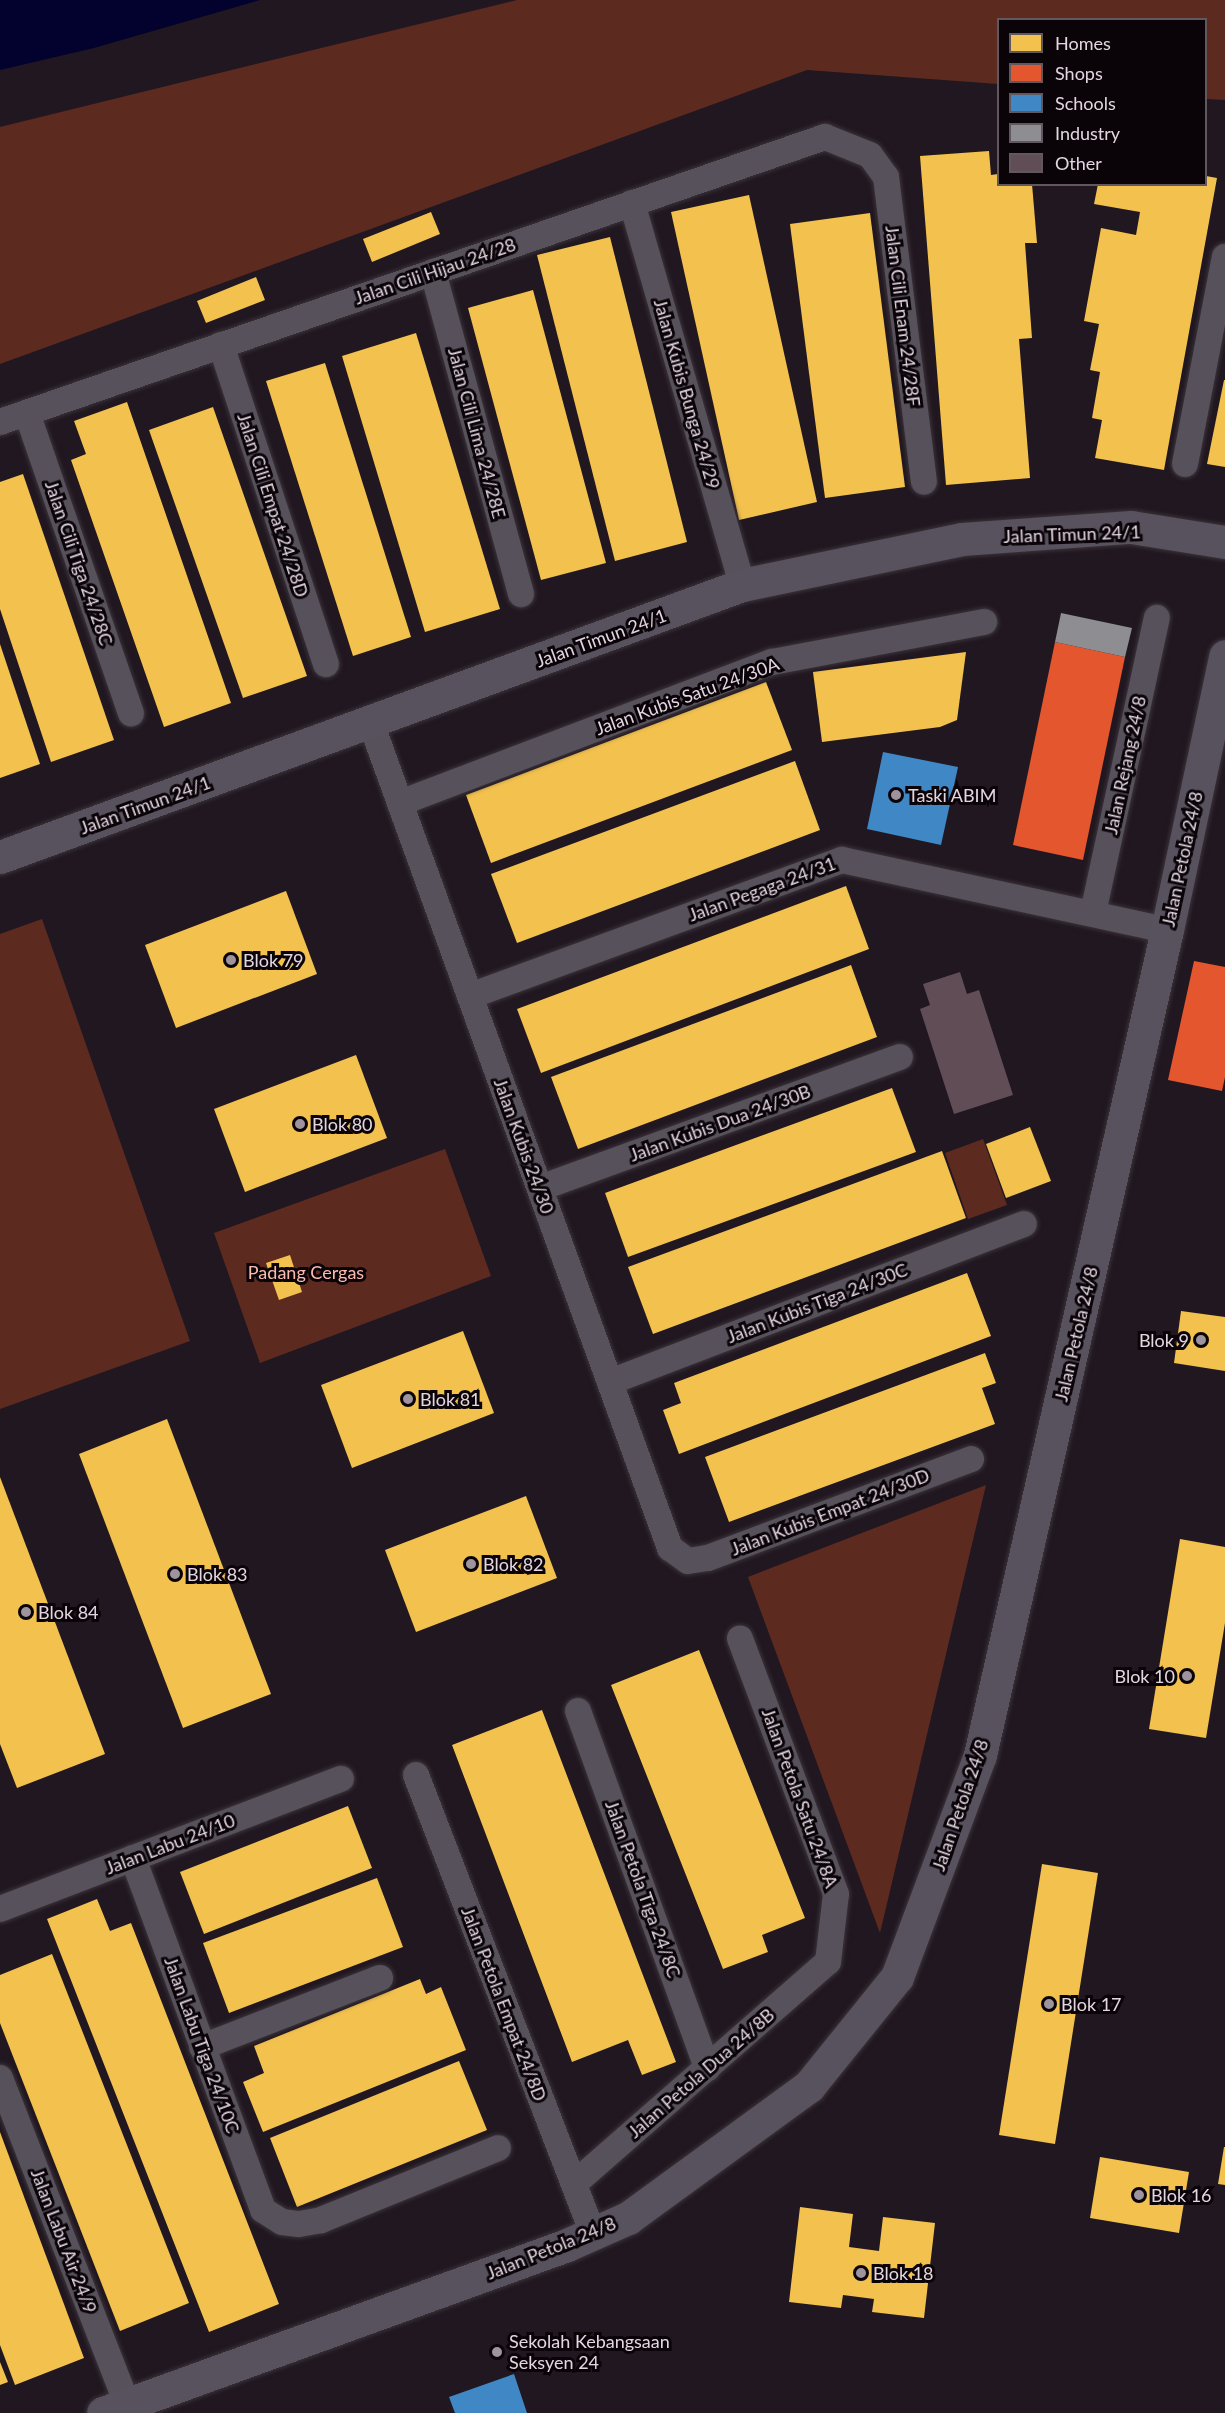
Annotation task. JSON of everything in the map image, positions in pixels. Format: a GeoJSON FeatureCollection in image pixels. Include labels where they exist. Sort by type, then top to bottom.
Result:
{"type":"FeatureCollection","features":[{"type":"Feature","properties":{"kind":"street","name":"Jalan Cili Hijau 24/28"},"geometry":{"type":"LineString","coordinates":[[0,422],[825,137],[870,155]]}},
{"type":"Feature","properties":{"kind":"street","name":"Jalan Cili Enam 24/28F"},"geometry":{"type":"LineString","coordinates":[[870,155],[886,177],[924,482]]}},
{"type":"Feature","properties":{"kind":"street","name":"Jalan Kubis Bunga 24/29"},"geometry":{"type":"LineString","coordinates":[[632,203],[742,585]]}},
{"type":"Feature","properties":{"kind":"street"},"geometry":{"type":"LineString","coordinates":[[1185,464],[1225,257]]}},
{"type":"Feature","properties":{"kind":"street","name":"Jalan Cili Lima 24/28E"},"geometry":{"type":"LineString","coordinates":[[433,272],[520,594]]}},
{"type":"Feature","properties":{"kind":"street","name":"Jalan Cili Empat 24/28D"},"geometry":{"type":"LineString","coordinates":[[221,345],[326,664]]}},
{"type":"Feature","properties":{"kind":"street","name":"Jalan Cili Tiga 24/28C"},"geometry":{"type":"LineString","coordinates":[[27,413],[131,714]]}},
{"type":"Feature","properties":{"kind":"street","name":"Jalan Timun 24/1"},"geometry":{"type":"LineString","coordinates":[[0,857],[371,723],[742,585],[962,539],[1131,527],[1225,542]]}},
{"type":"Feature","properties":{"kind":"street","name":"Jalan Rejang 24/8"},"geometry":{"type":"LineString","coordinates":[[1093,913],[1157,618]]}},
{"type":"Feature","properties":{"kind":"street","name":"Jalan Kubis Satu 24/30A"},"geometry":{"type":"LineString","coordinates":[[400,803],[772,662],[984,622]]}},
{"type":"Feature","properties":{"kind":"street","name":"Jalan Petola 24/8"},"geometry":{"type":"LineString","coordinates":[[115,2409],[567,2246],[628,2218],[809,2086],[897,1977],[980,1755],[1167,930],[1225,656]]}},
{"type":"Feature","properties":{"kind":"street","name":"Jalan Kubis 24/30"},"geometry":{"type":"LineString","coordinates":[[371,723],[670,1548],[688,1561]]}},
{"type":"Feature","properties":{"kind":"street","name":"Jalan Pegaga 24/31"},"geometry":{"type":"LineString","coordinates":[[470,996],[842,860],[1167,930]]}},
{"type":"Feature","properties":{"kind":"street","name":"Jalan Kubis Dua 24/30B"},"geometry":{"type":"LineString","coordinates":[[540,1188],[900,1057]]}},
{"type":"Feature","properties":{"kind":"street","name":"Jalan Kubis Tiga 24/30C"},"geometry":{"type":"LineString","coordinates":[[610,1382],[1023,1224]]}},
{"type":"Feature","properties":{"kind":"street","name":"Jalan Kubis Empat 24/30D"},"geometry":{"type":"LineString","coordinates":[[688,1561],[708,1558],[970,1459]]}},
{"type":"Feature","properties":{"kind":"street","name":"Jalan Petola Satu 24/8A"},"geometry":{"type":"LineString","coordinates":[[740,1638],[836,1894],[828,1962]]}},
{"type":"Feature","properties":{"kind":"street","name":"Jalan Petola Tiga 24/8C"},"geometry":{"type":"LineString","coordinates":[[578,1711],[707,2068]]}},
{"type":"Feature","properties":{"kind":"street","name":"Jalan Petola Empat 24/8D"},"geometry":{"type":"LineString","coordinates":[[416,1775],[593,2233]]}},
{"type":"Feature","properties":{"kind":"street","name":"Jalan Labu 24/10"},"geometry":{"type":"LineString","coordinates":[[0,1910],[341,1779]]}},
{"type":"Feature","properties":{"kind":"street","name":"Jalan Labu Tiga 24/10C"},"geometry":{"type":"LineString","coordinates":[[133,1858],[263,2210],[282,2222],[299,2224],[321,2220],[498,2148]]}},
{"type":"Feature","properties":{"kind":"street","name":"Jalan Petola Dua 24/8B"},"geometry":{"type":"LineString","coordinates":[[574,2184],[828,1962]]}},
{"type":"Feature","properties":{"kind":"street"},"geometry":{"type":"LineString","coordinates":[[202,2046],[380,1978]]}},
{"type":"Feature","properties":{"kind":"street","name":"Jalan Labu Air 24/9"},"geometry":{"type":"LineString","coordinates":[[0,2078],[115,2409]]}},
{"type":"Feature","properties":{"kind":"green space"},"geometry":{"type":"Polygon","coordinates":[[[517,0],[1225,0],[1225,100],[1207,99],[1207,18],[997,18],[997,84],[807,70],[0,364],[0,127],[517,0]]]}},
{"type":"Feature","properties":{"kind":"green space"},"geometry":{"type":"Polygon","coordinates":[[[42,919],[190,1341],[0,1409],[0,934],[42,919]]]}},
{"type":"Feature","properties":{"kind":"green space"},"geometry":{"type":"Polygon","coordinates":[[[983,1139],[1007,1205],[968,1219],[945,1153],[983,1139]]]}},
{"type":"Feature","properties":{"kind":"green space","name":"Padang Cergas"},"geometry":{"type":"Polygon","coordinates":[[[445,1149],[491,1276],[260,1363],[214,1233],[445,1149]]]}},
{"type":"Feature","properties":{"kind":"green space"},"geometry":{"type":"Polygon","coordinates":[[[986,1485],[880,1933],[748,1577],[986,1485]]]}},
{"type":"Feature","properties":{"kind":"shaded area"},"geometry":{"type":"Polygon","coordinates":[[[0,0],[260,0],[94,48],[0,70],[0,0]]]}},
{"type":"Feature","properties":{"kind":"building: Homes"},"geometry":{"type":"Polygon","coordinates":[[[989,151],[991,175],[997,174],[997,186],[1032,186],[1037,243],[1025,243],[1032,338],[1019,339],[1030,478],[946,485],[920,156],[989,151]]]}},
{"type":"Feature","properties":{"kind":"building: Homes"},"geometry":{"type":"Polygon","coordinates":[[[1207,176],[1217,178],[1164,470],[1095,458],[1102,420],[1092,418],[1100,372],[1090,370],[1099,324],[1084,321],[1101,228],[1136,235],[1140,212],[1094,204],[1098,186],[1207,186],[1207,176]]]}},
{"type":"Feature","properties":{"kind":"building: Homes"},"geometry":{"type":"Polygon","coordinates":[[[749,195],[817,502],[739,520],[671,212],[749,195]]]}},
{"type":"Feature","properties":{"kind":"building: Homes"},"geometry":{"type":"Polygon","coordinates":[[[431,212],[440,234],[372,262],[363,239],[431,212]]]}},
{"type":"Feature","properties":{"kind":"building: Homes"},"geometry":{"type":"Polygon","coordinates":[[[870,213],[905,487],[825,498],[790,224],[870,213]]]}},
{"type":"Feature","properties":{"kind":"building: Homes"},"geometry":{"type":"Polygon","coordinates":[[[610,237],[687,542],[615,561],[537,255],[610,237]]]}},
{"type":"Feature","properties":{"kind":"building: Homes"},"geometry":{"type":"Polygon","coordinates":[[[256,277],[265,300],[206,323],[197,301],[256,277]]]}},
{"type":"Feature","properties":{"kind":"building: Homes"},"geometry":{"type":"Polygon","coordinates":[[[533,290],[606,563],[541,580],[468,308],[533,290]]]}},
{"type":"Feature","properties":{"kind":"building: Homes"},"geometry":{"type":"Polygon","coordinates":[[[416,333],[500,609],[425,632],[342,356],[416,333]]]}},
{"type":"Feature","properties":{"kind":"building: Homes"},"geometry":{"type":"Polygon","coordinates":[[[325,363],[411,637],[353,656],[266,381],[325,363]]]}},
{"type":"Feature","properties":{"kind":"building: Homes"},"geometry":{"type":"Polygon","coordinates":[[[1225,380],[1225,467],[1207,464],[1225,380]]]}},
{"type":"Feature","properties":{"kind":"building: Homes"},"geometry":{"type":"Polygon","coordinates":[[[127,402],[231,703],[164,727],[71,460],[86,454],[74,421],[127,402]]]}},
{"type":"Feature","properties":{"kind":"building: Homes"},"geometry":{"type":"Polygon","coordinates":[[[213,407],[307,676],[243,698],[149,430],[213,407]]]}},
{"type":"Feature","properties":{"kind":"building: Homes"},"geometry":{"type":"Polygon","coordinates":[[[23,474],[114,740],[51,762],[0,609],[0,482],[23,474]]]}},
{"type":"Feature","properties":{"kind":"building: Homes"},"geometry":{"type":"Polygon","coordinates":[[[0,644],[40,764],[0,778],[0,644]]]}},
{"type":"Feature","properties":{"kind":"building: Homes"},"geometry":{"type":"Polygon","coordinates":[[[966,652],[957,720],[940,727],[822,742],[813,672],[966,652]]]}},
{"type":"Feature","properties":{"kind":"building: Homes"},"geometry":{"type":"Polygon","coordinates":[[[766,682],[792,750],[491,863],[466,795],[766,682]]]}},
{"type":"Feature","properties":{"kind":"building: Homes"},"geometry":{"type":"Polygon","coordinates":[[[795,761],[820,830],[517,943],[491,874],[795,761]]]}},
{"type":"Feature","properties":{"kind":"building: Homes"},"geometry":{"type":"Polygon","coordinates":[[[846,886],[869,949],[541,1073],[517,1009],[846,886]]]}},
{"type":"Feature","properties":{"kind":"building: Homes","name":"Blok 79"},"geometry":{"type":"Polygon","coordinates":[[[286,891],[317,974],[176,1028],[145,945],[286,891]]]}},
{"type":"Feature","properties":{"kind":"building: Homes"},"geometry":{"type":"Polygon","coordinates":[[[851,965],[877,1037],[578,1149],[551,1077],[851,965]]]}},
{"type":"Feature","properties":{"kind":"building: Homes","name":"Blok 80"},"geometry":{"type":"Polygon","coordinates":[[[356,1055],[387,1138],[245,1192],[214,1109],[356,1055]]]}},
{"type":"Feature","properties":{"kind":"building: Homes"},"geometry":{"type":"Polygon","coordinates":[[[892,1088],[916,1152],[628,1257],[605,1193],[892,1088]]]}},
{"type":"Feature","properties":{"kind":"building: Homes"},"geometry":{"type":"Polygon","coordinates":[[[1030,1127],[1051,1181],[1006,1198],[986,1144],[1030,1127]]]}},
{"type":"Feature","properties":{"kind":"building: Homes"},"geometry":{"type":"Polygon","coordinates":[[[942,1151],[966,1218],[653,1334],[628,1267],[942,1151]]]}},
{"type":"Feature","properties":{"kind":"building: Homes"},"geometry":{"type":"Polygon","coordinates":[[[290,1255],[302,1292],[279,1300],[266,1263],[290,1255]]]}},
{"type":"Feature","properties":{"kind":"building: Homes"},"geometry":{"type":"Polygon","coordinates":[[[967,1273],[991,1336],[679,1454],[663,1410],[681,1403],[674,1383],[967,1273]]]}},
{"type":"Feature","properties":{"kind":"building: Homes","name":"Blok 9"},"geometry":{"type":"Polygon","coordinates":[[[1181,1311],[1225,1317],[1225,1371],[1174,1363],[1181,1311]]]}},
{"type":"Feature","properties":{"kind":"building: Homes","name":"Blok 81"},"geometry":{"type":"Polygon","coordinates":[[[463,1331],[494,1413],[352,1468],[321,1385],[463,1331]]]}},
{"type":"Feature","properties":{"kind":"building: Homes"},"geometry":{"type":"Polygon","coordinates":[[[985,1353],[996,1383],[982,1388],[995,1424],[729,1522],[705,1457],[985,1353]]]}},
{"type":"Feature","properties":{"kind":"building: Homes","name":"Blok 83"},"geometry":{"type":"Polygon","coordinates":[[[167,1419],[271,1694],[183,1728],[79,1454],[167,1419]]]}},
{"type":"Feature","properties":{"kind":"building: Homes","name":"Blok 84"},"geometry":{"type":"Polygon","coordinates":[[[0,1477],[105,1754],[17,1788],[0,1744],[0,1477]]]}},
{"type":"Feature","properties":{"kind":"building: Homes","name":"Blok 82"},"geometry":{"type":"Polygon","coordinates":[[[526,1496],[557,1578],[416,1632],[385,1550],[526,1496]]]}},
{"type":"Feature","properties":{"kind":"building: Homes","name":"Blok 10"},"geometry":{"type":"Polygon","coordinates":[[[1180,1539],[1225,1547],[1225,1623],[1206,1738],[1149,1729],[1180,1539]]]}},
{"type":"Feature","properties":{"kind":"building: Homes"},"geometry":{"type":"Polygon","coordinates":[[[699,1650],[805,1918],[762,1935],[768,1952],[723,1969],[611,1685],[699,1650]]]}},
{"type":"Feature","properties":{"kind":"building: Homes"},"geometry":{"type":"Polygon","coordinates":[[[542,1710],[676,2062],[642,2075],[628,2040],[572,2062],[452,1745],[542,1710]]]}},
{"type":"Feature","properties":{"kind":"building: Homes"},"geometry":{"type":"Polygon","coordinates":[[[348,1806],[372,1868],[204,1934],[180,1872],[348,1806]]]}},
{"type":"Feature","properties":{"kind":"building: Homes","name":"Blok 17"},"geometry":{"type":"Polygon","coordinates":[[[1042,1864],[1098,1873],[1055,2144],[999,2135],[1042,1864]]]}},
{"type":"Feature","properties":{"kind":"building: Homes"},"geometry":{"type":"Polygon","coordinates":[[[377,1878],[403,1947],[229,2013],[203,1943],[377,1878]]]}},
{"type":"Feature","properties":{"kind":"building: Homes"},"geometry":{"type":"Polygon","coordinates":[[[97,1899],[110,1931],[131,1923],[279,2304],[209,2332],[47,1919],[97,1899]]]}},
{"type":"Feature","properties":{"kind":"building: Homes"},"geometry":{"type":"Polygon","coordinates":[[[52,1954],[189,2303],[120,2331],[0,2023],[0,1975],[52,1954]]]}},
{"type":"Feature","properties":{"kind":"building: Homes"},"geometry":{"type":"Polygon","coordinates":[[[420,1979],[426,1994],[441,1987],[466,2050],[263,2132],[243,2082],[264,2073],[254,2046],[420,1979]]]}},
{"type":"Feature","properties":{"kind":"building: Homes"},"geometry":{"type":"Polygon","coordinates":[[[459,2061],[487,2130],[297,2207],[270,2138],[459,2061]]]}},
{"type":"Feature","properties":{"kind":"building: Homes"},"geometry":{"type":"Polygon","coordinates":[[[0,2132],[84,2358],[15,2385],[0,2345],[0,2132]]]}},
{"type":"Feature","properties":{"kind":"building: Homes"},"geometry":{"type":"Polygon","coordinates":[[[1225,2147],[1225,2185],[1218,2184],[1225,2147]]]}},
{"type":"Feature","properties":{"kind":"building: Homes","name":"Blok 16"},"geometry":{"type":"Polygon","coordinates":[[[1100,2157],[1189,2172],[1179,2233],[1090,2218],[1100,2157]]]}},
{"type":"Feature","properties":{"kind":"building: Homes","name":"Blok 18"},"geometry":{"type":"Polygon","coordinates":[[[800,2207],[853,2214],[849,2247],[879,2251],[883,2217],[935,2223],[924,2318],[872,2312],[874,2299],[843,2295],[841,2308],[789,2302],[800,2207]]]}},
{"type":"Feature","properties":{"kind":"building: Homes"},"geometry":{"type":"Polygon","coordinates":[[[0,2362],[8,2382],[0,2385],[0,2362]]]}},
{"type":"Feature","properties":{"kind":"building: Shops"},"geometry":{"type":"Polygon","coordinates":[[[1055,642],[1125,657],[1083,860],[1013,845],[1055,642]]]}},
{"type":"Feature","properties":{"kind":"building: Shops"},"geometry":{"type":"Polygon","coordinates":[[[1194,961],[1225,967],[1225,1077],[1222,1091],[1168,1080],[1194,961]]]}},
{"type":"Feature","properties":{"kind":"building: Schools"},"geometry":{"type":"Polygon","coordinates":[[[883,752],[958,767],[941,845],[867,829],[883,752]]]}},
{"type":"Feature","properties":{"kind":"building: Schools"},"geometry":{"type":"Polygon","coordinates":[[[514,2374],[527,2413],[455,2413],[449,2397],[514,2374]]]}},
{"type":"Feature","properties":{"kind":"building: Industry"},"geometry":{"type":"Polygon","coordinates":[[[1061,613],[1132,628],[1125,657],[1055,642],[1061,613]]]}},
{"type":"Feature","properties":{"kind":"building: Other"},"geometry":{"type":"Polygon","coordinates":[[[960,972],[967,994],[979,990],[1013,1095],[954,1114],[920,1009],[930,1005],[923,984],[960,972]]]}},
{"type":"Feature","properties":{"kind":"place","name":"Taski ABIM"},"geometry":{"type":"Point","coordinates":[896,795]}},
{"type":"Feature","properties":{"kind":"place","name":"Blok 79"},"geometry":{"type":"Point","coordinates":[231,960]}},
{"type":"Feature","properties":{"kind":"place","name":"Blok 80"},"geometry":{"type":"Point","coordinates":[300,1124]}},
{"type":"Feature","properties":{"kind":"place","name":"Blok 9"},"geometry":{"type":"Point","coordinates":[1201,1340]}},
{"type":"Feature","properties":{"kind":"place","name":"Blok 81"},"geometry":{"type":"Point","coordinates":[408,1399]}},
{"type":"Feature","properties":{"kind":"place","name":"Blok 82"},"geometry":{"type":"Point","coordinates":[471,1564]}},
{"type":"Feature","properties":{"kind":"place","name":"Blok 83"},"geometry":{"type":"Point","coordinates":[175,1574]}},
{"type":"Feature","properties":{"kind":"place","name":"Blok 84"},"geometry":{"type":"Point","coordinates":[26,1612]}},
{"type":"Feature","properties":{"kind":"place","name":"Blok 10"},"geometry":{"type":"Point","coordinates":[1187,1676]}},
{"type":"Feature","properties":{"kind":"place","name":"Blok 17"},"geometry":{"type":"Point","coordinates":[1049,2004]}},
{"type":"Feature","properties":{"kind":"place","name":"Blok 16"},"geometry":{"type":"Point","coordinates":[1139,2195]}},
{"type":"Feature","properties":{"kind":"place","name":"Blok 18"},"geometry":{"type":"Point","coordinates":[861,2273]}},
{"type":"Feature","properties":{"kind":"place","name":"Sekolah Kebangsaan Seksyen 24"},"geometry":{"type":"Point","coordinates":[497,2352]}}]}
